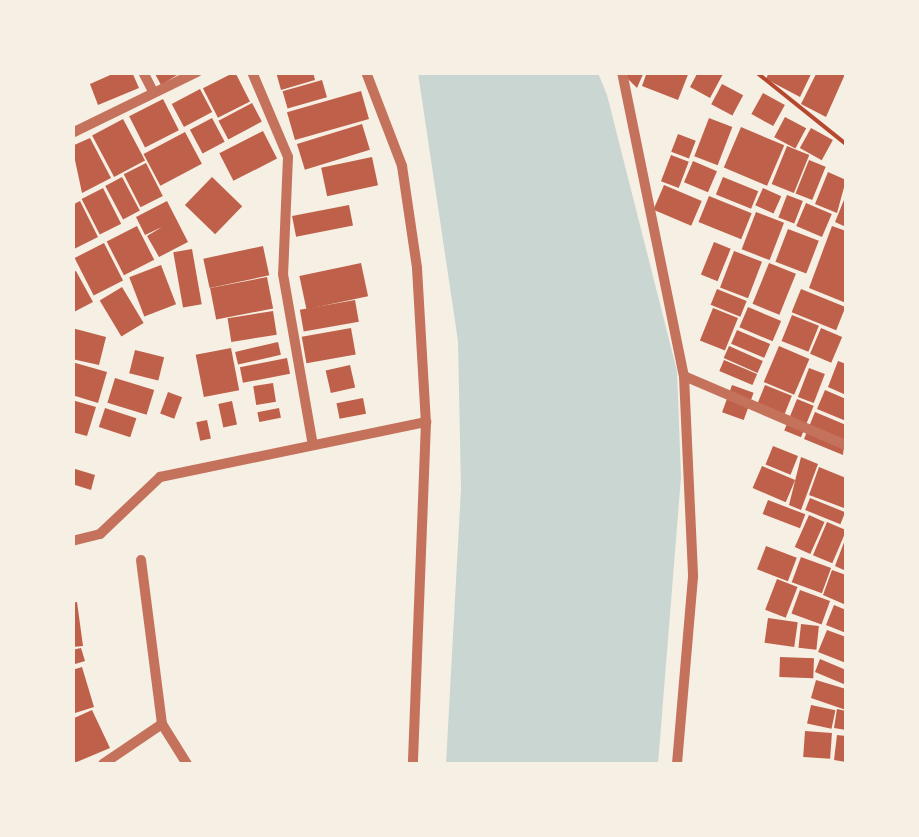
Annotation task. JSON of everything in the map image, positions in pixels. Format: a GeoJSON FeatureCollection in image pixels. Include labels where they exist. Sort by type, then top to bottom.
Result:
{"type":"FeatureCollection","features":[{"type":"Feature","properties":{"kind":"street"},"geometry":{"type":"LineString","coordinates":[[142,72],[153,92]]}},
{"type":"Feature","properties":{"kind":"street"},"geometry":{"type":"LineString","coordinates":[[72,133],[196,72]]}},
{"type":"Feature","properties":{"kind":"street"},"geometry":{"type":"LineString","coordinates":[[252,72],[288,157],[283,274],[312,440]]}},
{"type":"Feature","properties":{"kind":"street"},"geometry":{"type":"LineString","coordinates":[[366,72],[409,202],[426,422],[413,764]]}},
{"type":"Feature","properties":{"kind":"street"},"geometry":{"type":"LineString","coordinates":[[622,72],[684,376],[693,577],[678,764]]}},
{"type":"Feature","properties":{"kind":"street"},"geometry":{"type":"LineString","coordinates":[[684,376],[846,445]]}},
{"type":"Feature","properties":{"kind":"street"},"geometry":{"type":"LineString","coordinates":[[72,541],[100,534],[160,478],[312,440],[426,422]]}},
{"type":"Feature","properties":{"kind":"street"},"geometry":{"type":"LineString","coordinates":[[141,560],[162,724],[187,764]]}},
{"type":"Feature","properties":{"kind":"street"},"geometry":{"type":"LineString","coordinates":[[103,764],[162,724]]}},
{"type":"Feature","properties":{"kind":"path"},"geometry":{"type":"LineString","coordinates":[[756,72],[846,144]]}},
{"type":"Feature","properties":{"kind":"shaded area"},"geometry":{"type":"Polygon","coordinates":[[[418,73],[598,73],[607,95],[677,371],[681,477],[658,764],[446,764],[461,489],[458,341],[418,73]]]}},
{"type":"Feature","properties":{"kind":"building"},"geometry":{"type":"Polygon","coordinates":[[[117,72],[132,72],[139,88],[98,105],[90,84],[117,72]]]}},
{"type":"Feature","properties":{"kind":"building"},"geometry":{"type":"Polygon","coordinates":[[[154,72],[182,72],[161,85],[154,72]]]}},
{"type":"Feature","properties":{"kind":"building"},"geometry":{"type":"Polygon","coordinates":[[[235,72],[250,101],[218,118],[203,88],[235,72]]]}},
{"type":"Feature","properties":{"kind":"building"},"geometry":{"type":"Polygon","coordinates":[[[276,72],[313,72],[315,80],[281,90],[276,72]]]}},
{"type":"Feature","properties":{"kind":"building"},"geometry":{"type":"Polygon","coordinates":[[[621,72],[644,72],[637,88],[621,72]]]}},
{"type":"Feature","properties":{"kind":"building"},"geometry":{"type":"Polygon","coordinates":[[[647,72],[689,72],[678,100],[642,86],[647,72]]]}},
{"type":"Feature","properties":{"kind":"building"},"geometry":{"type":"Polygon","coordinates":[[[698,72],[724,72],[710,98],[690,87],[698,72]]]}},
{"type":"Feature","properties":{"kind":"building"},"geometry":{"type":"Polygon","coordinates":[[[769,72],[812,72],[800,97],[766,79],[769,72]]]}},
{"type":"Feature","properties":{"kind":"building"},"geometry":{"type":"Polygon","coordinates":[[[817,72],[846,72],[826,117],[801,104],[817,72]]]}},
{"type":"Feature","properties":{"kind":"building"},"geometry":{"type":"Polygon","coordinates":[[[322,80],[327,97],[288,109],[283,91],[322,80]]]}},
{"type":"Feature","properties":{"kind":"building"},"geometry":{"type":"Polygon","coordinates":[[[722,84],[743,95],[732,116],[711,104],[722,84]]]}},
{"type":"Feature","properties":{"kind":"building"},"geometry":{"type":"Polygon","coordinates":[[[200,89],[212,112],[184,127],[172,104],[200,89]]]}},
{"type":"Feature","properties":{"kind":"building"},"geometry":{"type":"Polygon","coordinates":[[[361,91],[369,119],[295,140],[287,112],[361,91]]]}},
{"type":"Feature","properties":{"kind":"building"},"geometry":{"type":"Polygon","coordinates":[[[763,93],[785,105],[773,126],[751,114],[763,93]]]}},
{"type":"Feature","properties":{"kind":"building"},"geometry":{"type":"Polygon","coordinates":[[[163,99],[179,130],[145,147],[129,116],[163,99]]]}},
{"type":"Feature","properties":{"kind":"building"},"geometry":{"type":"Polygon","coordinates":[[[252,103],[262,122],[228,139],[218,121],[252,103]]]}},
{"type":"Feature","properties":{"kind":"building"},"geometry":{"type":"Polygon","coordinates":[[[785,117],[806,128],[795,149],[774,137],[785,117]]]}},
{"type":"Feature","properties":{"kind":"building"},"geometry":{"type":"Polygon","coordinates":[[[212,118],[225,142],[203,154],[190,130],[212,118]]]}},
{"type":"Feature","properties":{"kind":"building"},"geometry":{"type":"Polygon","coordinates":[[[709,118],[732,127],[718,165],[694,156],[709,118]]]}},
{"type":"Feature","properties":{"kind":"building"},"geometry":{"type":"Polygon","coordinates":[[[123,119],[145,160],[114,177],[92,135],[123,119]]]}},
{"type":"Feature","properties":{"kind":"building"},"geometry":{"type":"Polygon","coordinates":[[[362,124],[370,150],[305,170],[297,144],[362,124]]]}},
{"type":"Feature","properties":{"kind":"building"},"geometry":{"type":"Polygon","coordinates":[[[741,127],[784,145],[767,186],[724,168],[741,127]]]}},
{"type":"Feature","properties":{"kind":"building"},"geometry":{"type":"Polygon","coordinates":[[[811,128],[833,140],[822,160],[800,148],[811,128]]]}},
{"type":"Feature","properties":{"kind":"building"},"geometry":{"type":"Polygon","coordinates":[[[263,131],[277,159],[233,181],[219,153],[263,131]]]}},
{"type":"Feature","properties":{"kind":"building"},"geometry":{"type":"Polygon","coordinates":[[[185,132],[202,164],[160,186],[144,154],[185,132]]]}},
{"type":"Feature","properties":{"kind":"building"},"geometry":{"type":"Polygon","coordinates":[[[678,134],[696,141],[689,159],[671,152],[678,134]]]}},
{"type":"Feature","properties":{"kind":"building"},"geometry":{"type":"Polygon","coordinates":[[[90,138],[111,178],[82,193],[72,146],[90,138]]]}},
{"type":"Feature","properties":{"kind":"building"},"geometry":{"type":"Polygon","coordinates":[[[787,146],[809,155],[794,193],[772,184],[787,146]]]}},
{"type":"Feature","properties":{"kind":"building"},"geometry":{"type":"Polygon","coordinates":[[[671,155],[689,162],[679,188],[661,181],[671,155]]]}},
{"type":"Feature","properties":{"kind":"building"},"geometry":{"type":"Polygon","coordinates":[[[372,157],[378,185],[327,196],[321,168],[372,157]]]}},
{"type":"Feature","properties":{"kind":"building"},"geometry":{"type":"Polygon","coordinates":[[[809,160],[826,167],[812,200],[796,193],[809,160]]]}},
{"type":"Feature","properties":{"kind":"building"},"geometry":{"type":"Polygon","coordinates":[[[693,161],[717,171],[708,192],[684,182],[693,161]]]}},
{"type":"Feature","properties":{"kind":"building"},"geometry":{"type":"Polygon","coordinates":[[[146,163],[163,196],[141,207],[124,174],[146,163]]]}},
{"type":"Feature","properties":{"kind":"building"},"geometry":{"type":"Polygon","coordinates":[[[828,172],[846,180],[837,213],[815,204],[828,172]]]}},
{"type":"Feature","properties":{"kind":"building"},"geometry":{"type":"Polygon","coordinates":[[[122,177],[140,211],[123,219],[105,186],[122,177]]]}},
{"type":"Feature","properties":{"kind":"building"},"geometry":{"type":"Polygon","coordinates":[[[212,177],[242,206],[215,234],[185,205],[212,177]]]}},
{"type":"Feature","properties":{"kind":"building"},"geometry":{"type":"Polygon","coordinates":[[[723,177],[758,191],[751,209],[716,195],[723,177]]]}},
{"type":"Feature","properties":{"kind":"building"},"geometry":{"type":"Polygon","coordinates":[[[664,185],[702,201],[691,226],[653,210],[664,185]]]}},
{"type":"Feature","properties":{"kind":"building"},"geometry":{"type":"Polygon","coordinates":[[[103,188],[121,224],[100,235],[82,199],[103,188]]]}},
{"type":"Feature","properties":{"kind":"building"},"geometry":{"type":"Polygon","coordinates":[[[763,188],[781,196],[774,213],[755,205],[763,188]]]}},
{"type":"Feature","properties":{"kind":"building"},"geometry":{"type":"Polygon","coordinates":[[[787,195],[803,201],[794,223],[778,217],[787,195]]]}},
{"type":"Feature","properties":{"kind":"building"},"geometry":{"type":"Polygon","coordinates":[[[846,195],[846,227],[835,222],[846,195]]]}},
{"type":"Feature","properties":{"kind":"building"},"geometry":{"type":"Polygon","coordinates":[[[709,196],[752,213],[741,239],[699,222],[709,196]]]}},
{"type":"Feature","properties":{"kind":"building"},"geometry":{"type":"Polygon","coordinates":[[[80,201],[98,237],[72,250],[72,205],[80,201]]]}},
{"type":"Feature","properties":{"kind":"building"},"geometry":{"type":"Polygon","coordinates":[[[167,201],[188,242],[159,257],[147,236],[162,227],[145,235],[136,217],[167,201]]]}},
{"type":"Feature","properties":{"kind":"building"},"geometry":{"type":"Polygon","coordinates":[[[806,203],[832,214],[822,237],[796,226],[806,203]]]}},
{"type":"Feature","properties":{"kind":"building"},"geometry":{"type":"Polygon","coordinates":[[[349,205],[353,226],[296,237],[292,216],[349,205]]]}},
{"type":"Feature","properties":{"kind":"building"},"geometry":{"type":"Polygon","coordinates":[[[756,212],[784,223],[770,260],[742,249],[756,212]]]}},
{"type":"Feature","properties":{"kind":"building"},"geometry":{"type":"Polygon","coordinates":[[[137,226],[154,260],[124,275],[107,241],[137,226]]]}},
{"type":"Feature","properties":{"kind":"building"},"geometry":{"type":"Polygon","coordinates":[[[832,226],[846,231],[846,303],[809,288],[832,226]]]}},
{"type":"Feature","properties":{"kind":"building"},"geometry":{"type":"Polygon","coordinates":[[[788,229],[819,241],[806,274],[775,262],[788,229]]]}},
{"type":"Feature","properties":{"kind":"building"},"geometry":{"type":"Polygon","coordinates":[[[714,242],[731,249],[718,281],[701,274],[714,242]]]}},
{"type":"Feature","properties":{"kind":"building"},"geometry":{"type":"Polygon","coordinates":[[[104,243],[123,280],[94,295],[75,258],[104,243]]]}},
{"type":"Feature","properties":{"kind":"building"},"geometry":{"type":"Polygon","coordinates":[[[263,246],[269,275],[210,288],[203,259],[263,246]]]}},
{"type":"Feature","properties":{"kind":"building"},"geometry":{"type":"Polygon","coordinates":[[[192,249],[202,304],[183,307],[173,252],[192,249]]]}},
{"type":"Feature","properties":{"kind":"building"},"geometry":{"type":"Polygon","coordinates":[[[734,251],[762,262],[748,298],[720,287],[734,251]]]}},
{"type":"Feature","properties":{"kind":"building"},"geometry":{"type":"Polygon","coordinates":[[[361,263],[368,296],[306,309],[299,276],[361,263]]]}},
{"type":"Feature","properties":{"kind":"building"},"geometry":{"type":"Polygon","coordinates":[[[769,263],[796,274],[779,315],[753,304],[769,263]]]}},
{"type":"Feature","properties":{"kind":"building"},"geometry":{"type":"Polygon","coordinates":[[[161,265],[176,304],[144,316],[129,277],[161,265]]]}},
{"type":"Feature","properties":{"kind":"building"},"geometry":{"type":"Polygon","coordinates":[[[76,271],[93,302],[72,313],[72,272],[76,271]]]}},
{"type":"Feature","properties":{"kind":"building"},"geometry":{"type":"Polygon","coordinates":[[[267,277],[273,308],[216,319],[210,288],[267,277]]]}},
{"type":"Feature","properties":{"kind":"building"},"geometry":{"type":"Polygon","coordinates":[[[122,287],[144,323],[121,336],[100,300],[122,287]]]}},
{"type":"Feature","properties":{"kind":"building"},"geometry":{"type":"Polygon","coordinates":[[[717,289],[747,301],[740,317],[711,305],[717,289]]]}},
{"type":"Feature","properties":{"kind":"building"},"geometry":{"type":"Polygon","coordinates":[[[801,289],[846,307],[836,330],[792,312],[801,289]]]}},
{"type":"Feature","properties":{"kind":"building"},"geometry":{"type":"Polygon","coordinates":[[[355,300],[359,322],[304,331],[300,310],[355,300]]]}},
{"type":"Feature","properties":{"kind":"building"},"geometry":{"type":"Polygon","coordinates":[[[748,307],[781,321],[773,341],[739,327],[748,307]]]}},
{"type":"Feature","properties":{"kind":"building"},"geometry":{"type":"Polygon","coordinates":[[[713,308],[738,318],[725,351],[700,340],[713,308]]]}},
{"type":"Feature","properties":{"kind":"building"},"geometry":{"type":"Polygon","coordinates":[[[273,311],[277,335],[231,342],[228,318],[273,311]]]}},
{"type":"Feature","properties":{"kind":"building"},"geometry":{"type":"Polygon","coordinates":[[[792,315],[819,326],[808,352],[782,341],[792,315]]]}},
{"type":"Feature","properties":{"kind":"building"},"geometry":{"type":"Polygon","coordinates":[[[72,328],[106,337],[99,365],[72,359],[72,328]]]}},
{"type":"Feature","properties":{"kind":"building"},"geometry":{"type":"Polygon","coordinates":[[[351,328],[356,355],[306,363],[302,337],[351,328]]]}},
{"type":"Feature","properties":{"kind":"building"},"geometry":{"type":"Polygon","coordinates":[[[821,328],[842,337],[831,363],[810,354],[821,328]]]}},
{"type":"Feature","properties":{"kind":"building"},"geometry":{"type":"Polygon","coordinates":[[[737,330],[770,344],[764,358],[731,344],[737,330]]]}},
{"type":"Feature","properties":{"kind":"building"},"geometry":{"type":"Polygon","coordinates":[[[278,342],[281,355],[238,365],[235,352],[278,342]]]}},
{"type":"Feature","properties":{"kind":"building"},"geometry":{"type":"Polygon","coordinates":[[[729,346],[763,361],[758,373],[724,358],[729,346]]]}},
{"type":"Feature","properties":{"kind":"building"},"geometry":{"type":"Polygon","coordinates":[[[779,346],[809,359],[794,395],[764,382],[779,346]]]}},
{"type":"Feature","properties":{"kind":"building"},"geometry":{"type":"Polygon","coordinates":[[[231,348],[239,390],[204,397],[196,355],[231,348]]]}},
{"type":"Feature","properties":{"kind":"building"},"geometry":{"type":"Polygon","coordinates":[[[135,350],[164,357],[158,381],[129,373],[135,350]]]}},
{"type":"Feature","properties":{"kind":"building"},"geometry":{"type":"Polygon","coordinates":[[[287,358],[290,374],[243,383],[240,367],[287,358]]]}},
{"type":"Feature","properties":{"kind":"building"},"geometry":{"type":"Polygon","coordinates":[[[724,360],[757,374],[752,385],[719,371],[724,360]]]}},
{"type":"Feature","properties":{"kind":"building"},"geometry":{"type":"Polygon","coordinates":[[[838,361],[846,364],[846,395],[828,387],[838,361]]]}},
{"type":"Feature","properties":{"kind":"building"},"geometry":{"type":"Polygon","coordinates":[[[72,362],[107,372],[98,403],[72,395],[72,362]]]}},
{"type":"Feature","properties":{"kind":"building"},"geometry":{"type":"Polygon","coordinates":[[[350,365],[355,387],[331,393],[326,371],[350,365]]]}},
{"type":"Feature","properties":{"kind":"building"},"geometry":{"type":"Polygon","coordinates":[[[809,368],[825,374],[814,403],[798,397],[809,368]]]}},
{"type":"Feature","properties":{"kind":"building"},"geometry":{"type":"Polygon","coordinates":[[[115,378],[154,390],[147,415],[107,403],[115,378]]]}},
{"type":"Feature","properties":{"kind":"building"},"geometry":{"type":"Polygon","coordinates":[[[273,383],[276,402],[256,405],[253,386],[273,383]]]}},
{"type":"Feature","properties":{"kind":"building"},"geometry":{"type":"Polygon","coordinates":[[[732,385],[754,393],[744,420],[722,412],[732,385]]]}},
{"type":"Feature","properties":{"kind":"building"},"geometry":{"type":"Polygon","coordinates":[[[765,385],[792,396],[784,414],[758,404],[765,385]]]}},
{"type":"Feature","properties":{"kind":"building"},"geometry":{"type":"Polygon","coordinates":[[[825,390],[846,399],[846,421],[817,409],[825,390]]]}},
{"type":"Feature","properties":{"kind":"building"},"geometry":{"type":"Polygon","coordinates":[[[168,392],[182,397],[174,419],[160,414],[168,392]]]}},
{"type":"Feature","properties":{"kind":"building"},"geometry":{"type":"Polygon","coordinates":[[[363,398],[366,414],[340,419],[336,403],[363,398]]]}},
{"type":"Feature","properties":{"kind":"building"},"geometry":{"type":"Polygon","coordinates":[[[797,399],[814,406],[801,437],[784,431],[797,399]]]}},
{"type":"Feature","properties":{"kind":"building"},"geometry":{"type":"Polygon","coordinates":[[[72,400],[96,407],[87,436],[72,432],[72,400]]]}},
{"type":"Feature","properties":{"kind":"building"},"geometry":{"type":"Polygon","coordinates":[[[232,401],[237,424],[223,427],[218,404],[232,401]]]}},
{"type":"Feature","properties":{"kind":"building"},"geometry":{"type":"Polygon","coordinates":[[[105,408],[136,418],[130,437],[99,427],[105,408]]]}},
{"type":"Feature","properties":{"kind":"building"},"geometry":{"type":"Polygon","coordinates":[[[279,408],[281,418],[259,422],[257,412],[279,408]]]}},
{"type":"Feature","properties":{"kind":"building"},"geometry":{"type":"Polygon","coordinates":[[[815,412],[846,425],[843,455],[804,439],[815,412]]]}},
{"type":"Feature","properties":{"kind":"building"},"geometry":{"type":"Polygon","coordinates":[[[207,420],[211,439],[200,441],[196,422],[207,420]]]}},
{"type":"Feature","properties":{"kind":"building"},"geometry":{"type":"Polygon","coordinates":[[[773,446],[798,456],[791,475],[766,465],[773,446]]]}},
{"type":"Feature","properties":{"kind":"building"},"geometry":{"type":"Polygon","coordinates":[[[801,457],[818,464],[801,510],[789,505],[801,457]]]}},
{"type":"Feature","properties":{"kind":"building"},"geometry":{"type":"Polygon","coordinates":[[[762,466],[795,480],[786,502],[753,488],[762,466]]]}},
{"type":"Feature","properties":{"kind":"building"},"geometry":{"type":"Polygon","coordinates":[[[819,467],[846,478],[844,508],[809,495],[819,467]]]}},
{"type":"Feature","properties":{"kind":"building"},"geometry":{"type":"Polygon","coordinates":[[[72,468],[95,475],[91,490],[72,484],[72,468]]]}},
{"type":"Feature","properties":{"kind":"building"},"geometry":{"type":"Polygon","coordinates":[[[810,498],[845,512],[840,524],[805,510],[810,498]]]}},
{"type":"Feature","properties":{"kind":"building"},"geometry":{"type":"Polygon","coordinates":[[[768,500],[805,514],[800,528],[763,514],[768,500]]]}},
{"type":"Feature","properties":{"kind":"building"},"geometry":{"type":"Polygon","coordinates":[[[809,515],[825,522],[810,554],[795,547],[809,515]]]}},
{"type":"Feature","properties":{"kind":"building"},"geometry":{"type":"Polygon","coordinates":[[[827,522],[846,530],[832,563],[813,555],[827,522]]]}},
{"type":"Feature","properties":{"kind":"building"},"geometry":{"type":"Polygon","coordinates":[[[846,537],[846,571],[835,566],[846,537]]]}},
{"type":"Feature","properties":{"kind":"building"},"geometry":{"type":"Polygon","coordinates":[[[766,546],[797,558],[788,581],[757,569],[766,546]]]}},
{"type":"Feature","properties":{"kind":"building"},"geometry":{"type":"Polygon","coordinates":[[[801,557],[831,568],[822,593],[792,582],[801,557]]]}},
{"type":"Feature","properties":{"kind":"building"},"geometry":{"type":"Polygon","coordinates":[[[832,570],[846,575],[846,605],[823,595],[832,570]]]}},
{"type":"Feature","properties":{"kind":"building"},"geometry":{"type":"Polygon","coordinates":[[[777,579],[798,587],[786,618],[765,610],[777,579]]]}},
{"type":"Feature","properties":{"kind":"building"},"geometry":{"type":"Polygon","coordinates":[[[800,590],[830,601],[822,624],[791,613],[800,590]]]}},
{"type":"Feature","properties":{"kind":"building"},"geometry":{"type":"Polygon","coordinates":[[[77,602],[83,646],[72,647],[72,603],[77,602]]]}},
{"type":"Feature","properties":{"kind":"building"},"geometry":{"type":"Polygon","coordinates":[[[834,605],[846,610],[846,633],[826,625],[834,605]]]}},
{"type":"Feature","properties":{"kind":"building"},"geometry":{"type":"Polygon","coordinates":[[[768,618],[798,622],[794,647],[765,643],[768,618]]]}},
{"type":"Feature","properties":{"kind":"building"},"geometry":{"type":"Polygon","coordinates":[[[801,624],[819,626],[816,650],[798,648],[801,624]]]}},
{"type":"Feature","properties":{"kind":"building"},"geometry":{"type":"Polygon","coordinates":[[[827,630],[846,637],[846,663],[818,652],[827,630]]]}},
{"type":"Feature","properties":{"kind":"building"},"geometry":{"type":"Polygon","coordinates":[[[81,648],[85,661],[72,665],[72,650],[81,648]]]}},
{"type":"Feature","properties":{"kind":"building"},"geometry":{"type":"Polygon","coordinates":[[[780,657],[814,658],[813,678],[779,677],[780,657]]]}},
{"type":"Feature","properties":{"kind":"building"},"geometry":{"type":"Polygon","coordinates":[[[820,659],[846,670],[846,685],[815,672],[820,659]]]}},
{"type":"Feature","properties":{"kind":"building"},"geometry":{"type":"Polygon","coordinates":[[[82,667],[94,707],[72,714],[72,670],[82,667]]]}},
{"type":"Feature","properties":{"kind":"building"},"geometry":{"type":"Polygon","coordinates":[[[816,680],[846,689],[846,710],[811,698],[816,680]]]}},
{"type":"Feature","properties":{"kind":"building"},"geometry":{"type":"Polygon","coordinates":[[[811,705],[835,710],[832,729],[807,724],[811,705]]]}},
{"type":"Feature","properties":{"kind":"building"},"geometry":{"type":"Polygon","coordinates":[[[837,709],[846,711],[846,730],[834,728],[837,709]]]}},
{"type":"Feature","properties":{"kind":"building"},"geometry":{"type":"Polygon","coordinates":[[[92,710],[110,748],[72,764],[72,719],[92,710]]]}},
{"type":"Feature","properties":{"kind":"building"},"geometry":{"type":"Polygon","coordinates":[[[805,731],[832,733],[830,759],[803,757],[805,731]]]}},
{"type":"Feature","properties":{"kind":"building"},"geometry":{"type":"Polygon","coordinates":[[[837,735],[846,736],[846,762],[834,760],[837,735]]]}}]}
